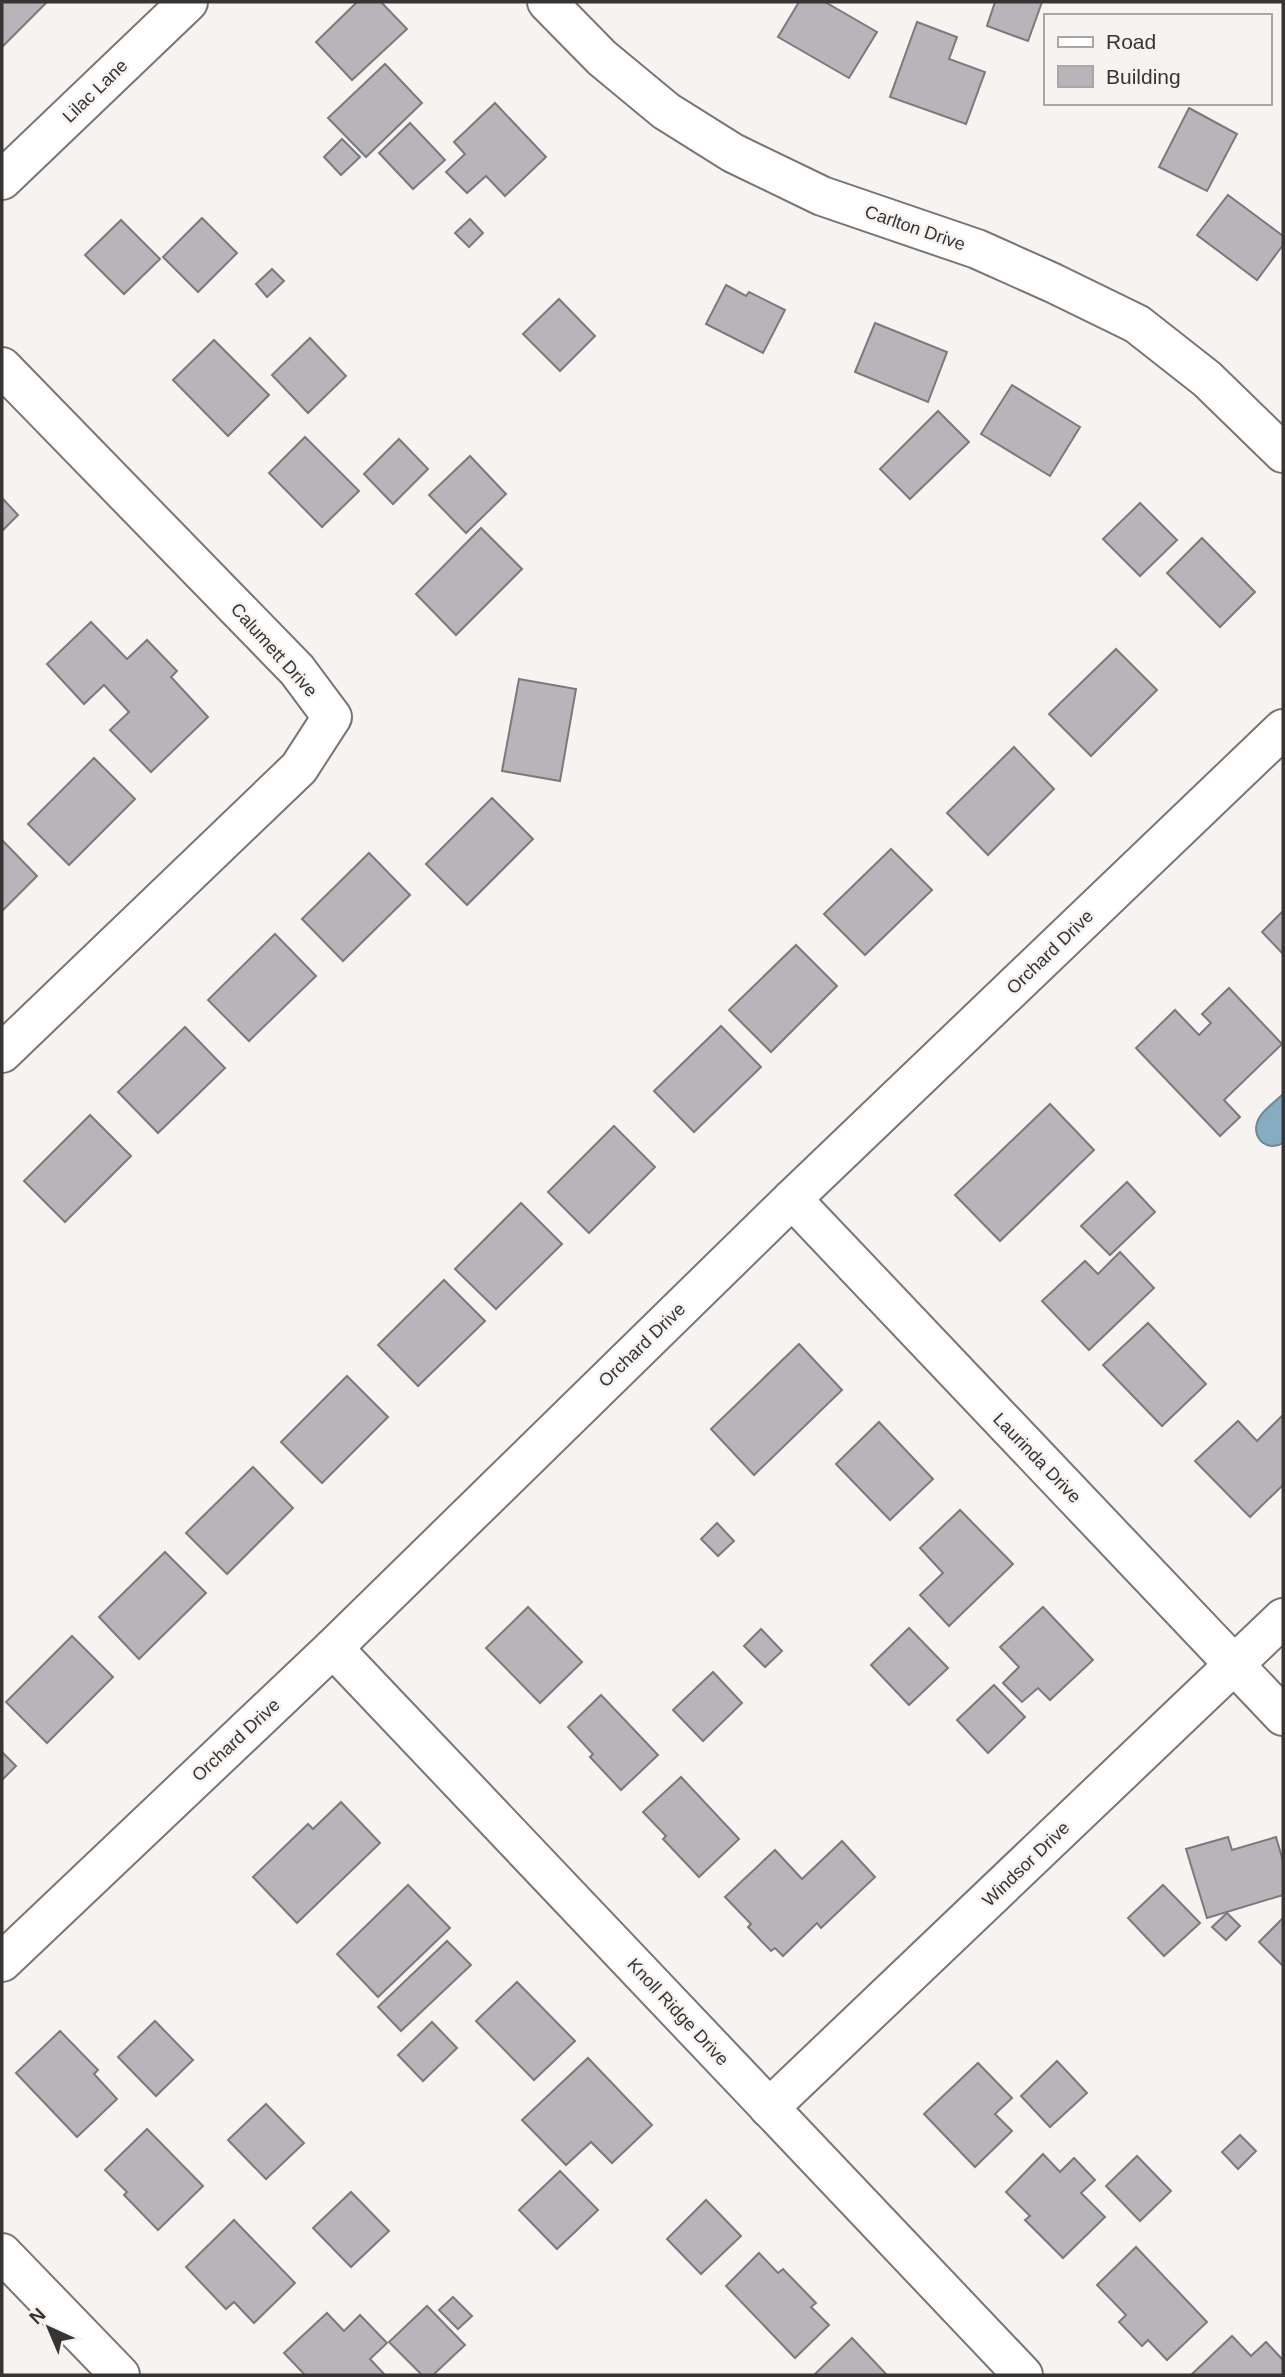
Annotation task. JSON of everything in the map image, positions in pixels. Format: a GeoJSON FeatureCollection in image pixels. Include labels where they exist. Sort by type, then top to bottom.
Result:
{"type":"FeatureCollection","features":[{"type":"Feature","properties":{"kind":"street","name":"Lilac Lane"},"geometry":{"type":"LineString","coordinates":[[2,180],[188,2]]}},
{"type":"Feature","properties":{"kind":"street","name":"Carlton Drive"},"geometry":{"type":"LineString","coordinates":[[547,2],[602,58],[666,111],[733,153],[822,196],[977,249],[1137,324],[1208,379],[1283,453]]}},
{"type":"Feature","properties":{"kind":"street","name":"Calumett Drive"},"geometry":{"type":"LineString","coordinates":[[2,367],[297,670],[332,717],[299,768],[2,1053]]}},
{"type":"Feature","properties":{"kind":"street","name":"Orchard Drive"},"geometry":{"type":"LineString","coordinates":[[2,1962],[333,1648],[792,1199],[1283,729]]}},
{"type":"Feature","properties":{"kind":"street","name":"Laurinda Drive"},"geometry":{"type":"LineString","coordinates":[[792,1199],[1283,1716]]}},
{"type":"Feature","properties":{"kind":"street","name":"Windsor Drive"},"geometry":{"type":"LineString","coordinates":[[769,2108],[1283,1618]]}},
{"type":"Feature","properties":{"kind":"street","name":"Knoll Ridge Drive"},"geometry":{"type":"LineString","coordinates":[[333,1648],[1023,2375]]}},
{"type":"Feature","properties":{"kind":"street"},"geometry":{"type":"LineString","coordinates":[[2,2253],[120,2375]]}},
{"type":"Feature","properties":{"kind":"water"},"geometry":{"type":"Polygon","coordinates":[[[1283,1094],[1283,1143],[1267,1145],[1257,1135],[1257,1123],[1264,1111],[1283,1094]]]}},
{"type":"Feature","properties":{"kind":"building"},"geometry":{"type":"Polygon","coordinates":[[[2,2],[47,2],[2,47],[2,2]]]}},
{"type":"Feature","properties":{"kind":"building"},"geometry":{"type":"Polygon","coordinates":[[[357,2],[381,2],[407,29],[352,80],[316,42],[357,2]]]}},
{"type":"Feature","properties":{"kind":"building"},"geometry":{"type":"Polygon","coordinates":[[[799,2],[825,2],[877,32],[849,78],[778,37],[799,2]]]}},
{"type":"Feature","properties":{"kind":"building"},"geometry":{"type":"Polygon","coordinates":[[[995,2],[1042,2],[1028,41],[987,26],[995,2]]]}},
{"type":"Feature","properties":{"kind":"building"},"geometry":{"type":"Polygon","coordinates":[[[917,22],[957,37],[949,59],[985,72],[966,124],[890,97],[917,22]]]}},
{"type":"Feature","properties":{"kind":"building"},"geometry":{"type":"Polygon","coordinates":[[[385,64],[422,103],[366,157],[328,118],[385,64]]]}},
{"type":"Feature","properties":{"kind":"building"},"geometry":{"type":"Polygon","coordinates":[[[495,103],[546,157],[505,196],[486,176],[467,193],[446,172],[465,154],[454,142],[495,103]]]}},
{"type":"Feature","properties":{"kind":"building"},"geometry":{"type":"Polygon","coordinates":[[[1189,108],[1237,134],[1207,191],[1159,167],[1189,108]]]}},
{"type":"Feature","properties":{"kind":"building"},"geometry":{"type":"Polygon","coordinates":[[[410,123],[445,160],[413,189],[379,153],[410,123]]]}},
{"type":"Feature","properties":{"kind":"building"},"geometry":{"type":"Polygon","coordinates":[[[342,139],[360,157],[341,175],[324,157],[342,139]]]}},
{"type":"Feature","properties":{"kind":"building"},"geometry":{"type":"Polygon","coordinates":[[[1228,195],[1283,236],[1283,245],[1257,280],[1197,235],[1228,195]]]}},
{"type":"Feature","properties":{"kind":"building"},"geometry":{"type":"Polygon","coordinates":[[[202,218],[237,253],[198,292],[163,257],[202,218]]]}},
{"type":"Feature","properties":{"kind":"building"},"geometry":{"type":"Polygon","coordinates":[[[470,219],[483,233],[469,247],[455,233],[470,219]]]}},
{"type":"Feature","properties":{"kind":"building"},"geometry":{"type":"Polygon","coordinates":[[[121,220],[160,259],[124,294],[85,255],[121,220]]]}},
{"type":"Feature","properties":{"kind":"building"},"geometry":{"type":"Polygon","coordinates":[[[272,269],[284,281],[267,297],[256,284],[272,269]]]}},
{"type":"Feature","properties":{"kind":"building"},"geometry":{"type":"Polygon","coordinates":[[[726,285],[746,296],[749,292],[785,310],[763,353],[706,324],[726,285]]]}},
{"type":"Feature","properties":{"kind":"building"},"geometry":{"type":"Polygon","coordinates":[[[559,299],[595,336],[560,371],[523,334],[559,299]]]}},
{"type":"Feature","properties":{"kind":"building"},"geometry":{"type":"Polygon","coordinates":[[[875,323],[947,352],[928,402],[855,372],[875,323]]]}},
{"type":"Feature","properties":{"kind":"building"},"geometry":{"type":"Polygon","coordinates":[[[310,338],[346,376],[308,413],[272,375],[310,338]]]}},
{"type":"Feature","properties":{"kind":"building"},"geometry":{"type":"Polygon","coordinates":[[[214,340],[269,395],[228,436],[173,380],[214,340]]]}},
{"type":"Feature","properties":{"kind":"building"},"geometry":{"type":"Polygon","coordinates":[[[1012,385],[1080,427],[1050,476],[981,434],[1012,385]]]}},
{"type":"Feature","properties":{"kind":"building"},"geometry":{"type":"Polygon","coordinates":[[[938,411],[969,442],[910,499],[880,469],[938,411]]]}},
{"type":"Feature","properties":{"kind":"building"},"geometry":{"type":"Polygon","coordinates":[[[305,437],[359,491],[322,527],[269,473],[305,437]]]}},
{"type":"Feature","properties":{"kind":"building"},"geometry":{"type":"Polygon","coordinates":[[[399,439],[428,469],[393,504],[364,474],[399,439]]]}},
{"type":"Feature","properties":{"kind":"building"},"geometry":{"type":"Polygon","coordinates":[[[470,456],[506,494],[466,533],[429,495],[470,456]]]}},
{"type":"Feature","properties":{"kind":"building"},"geometry":{"type":"Polygon","coordinates":[[[2,498],[18,515],[2,531],[2,498]]]}},
{"type":"Feature","properties":{"kind":"building"},"geometry":{"type":"Polygon","coordinates":[[[1140,503],[1177,540],[1140,576],[1103,539],[1140,503]]]}},
{"type":"Feature","properties":{"kind":"building"},"geometry":{"type":"Polygon","coordinates":[[[481,528],[522,569],[456,635],[416,594],[481,528]]]}},
{"type":"Feature","properties":{"kind":"building"},"geometry":{"type":"Polygon","coordinates":[[[1202,538],[1255,592],[1220,627],[1167,573],[1202,538]]]}},
{"type":"Feature","properties":{"kind":"building"},"geometry":{"type":"Polygon","coordinates":[[[91,622],[127,659],[147,640],[177,671],[171,677],[208,717],[151,772],[110,730],[129,712],[104,685],[84,704],[47,664],[91,622]]]}},
{"type":"Feature","properties":{"kind":"building"},"geometry":{"type":"Polygon","coordinates":[[[1116,649],[1157,690],[1091,756],[1049,714],[1116,649]]]}},
{"type":"Feature","properties":{"kind":"building"},"geometry":{"type":"Polygon","coordinates":[[[519,679],[576,689],[560,781],[502,771],[519,679]]]}},
{"type":"Feature","properties":{"kind":"building"},"geometry":{"type":"Polygon","coordinates":[[[1014,747],[1054,789],[988,855],[947,813],[1014,747]]]}},
{"type":"Feature","properties":{"kind":"building"},"geometry":{"type":"Polygon","coordinates":[[[94,758],[135,799],[69,865],[28,824],[94,758]]]}},
{"type":"Feature","properties":{"kind":"building"},"geometry":{"type":"Polygon","coordinates":[[[492,798],[533,839],[467,905],[426,864],[492,798]]]}},
{"type":"Feature","properties":{"kind":"building"},"geometry":{"type":"Polygon","coordinates":[[[2,840],[37,876],[2,911],[2,840]]]}},
{"type":"Feature","properties":{"kind":"building"},"geometry":{"type":"Polygon","coordinates":[[[891,849],[932,890],[865,955],[824,914],[891,849]]]}},
{"type":"Feature","properties":{"kind":"building"},"geometry":{"type":"Polygon","coordinates":[[[369,853],[410,895],[343,961],[302,919],[369,853]]]}},
{"type":"Feature","properties":{"kind":"building"},"geometry":{"type":"Polygon","coordinates":[[[1283,911],[1283,954],[1262,932],[1283,911]]]}},
{"type":"Feature","properties":{"kind":"building"},"geometry":{"type":"Polygon","coordinates":[[[275,934],[316,976],[249,1041],[208,1000],[275,934]]]}},
{"type":"Feature","properties":{"kind":"building"},"geometry":{"type":"Polygon","coordinates":[[[796,945],[837,986],[771,1052],[729,1010],[796,945]]]}},
{"type":"Feature","properties":{"kind":"building"},"geometry":{"type":"Polygon","coordinates":[[[1229,988],[1282,1044],[1224,1100],[1240,1117],[1220,1136],[1136,1048],[1175,1010],[1199,1035],[1211,1023],[1202,1014],[1229,988]]]}},
{"type":"Feature","properties":{"kind":"building"},"geometry":{"type":"Polygon","coordinates":[[[721,1026],[761,1067],[694,1132],[654,1091],[721,1026]]]}},
{"type":"Feature","properties":{"kind":"building"},"geometry":{"type":"Polygon","coordinates":[[[185,1027],[225,1068],[158,1133],[118,1092],[185,1027]]]}},
{"type":"Feature","properties":{"kind":"building"},"geometry":{"type":"Polygon","coordinates":[[[1050,1104],[1094,1150],[1000,1241],[955,1195],[1050,1104]]]}},
{"type":"Feature","properties":{"kind":"building"},"geometry":{"type":"Polygon","coordinates":[[[90,1115],[131,1156],[65,1222],[24,1181],[90,1115]]]}},
{"type":"Feature","properties":{"kind":"building"},"geometry":{"type":"Polygon","coordinates":[[[614,1126],[655,1167],[589,1233],[548,1192],[614,1126]]]}},
{"type":"Feature","properties":{"kind":"building"},"geometry":{"type":"Polygon","coordinates":[[[1127,1182],[1155,1212],[1110,1255],[1081,1226],[1127,1182]]]}},
{"type":"Feature","properties":{"kind":"building"},"geometry":{"type":"Polygon","coordinates":[[[521,1203],[562,1244],[496,1309],[455,1269],[521,1203]]]}},
{"type":"Feature","properties":{"kind":"building"},"geometry":{"type":"Polygon","coordinates":[[[1120,1252],[1154,1288],[1089,1350],[1042,1301],[1085,1261],[1098,1274],[1120,1252]]]}},
{"type":"Feature","properties":{"kind":"building"},"geometry":{"type":"Polygon","coordinates":[[[444,1280],[485,1321],[418,1386],[378,1345],[444,1280]]]}},
{"type":"Feature","properties":{"kind":"building"},"geometry":{"type":"Polygon","coordinates":[[[1148,1323],[1206,1384],[1162,1426],[1103,1365],[1148,1323]]]}},
{"type":"Feature","properties":{"kind":"building"},"geometry":{"type":"Polygon","coordinates":[[[799,1344],[842,1390],[754,1475],[711,1429],[799,1344]]]}},
{"type":"Feature","properties":{"kind":"building"},"geometry":{"type":"Polygon","coordinates":[[[347,1376],[388,1417],[322,1483],[281,1442],[347,1376]]]}},
{"type":"Feature","properties":{"kind":"building"},"geometry":{"type":"Polygon","coordinates":[[[1283,1415],[1283,1485],[1250,1517],[1195,1461],[1238,1421],[1257,1441],[1283,1415]]]}},
{"type":"Feature","properties":{"kind":"building"},"geometry":{"type":"Polygon","coordinates":[[[879,1422],[933,1479],[890,1520],[836,1464],[879,1422]]]}},
{"type":"Feature","properties":{"kind":"building"},"geometry":{"type":"Polygon","coordinates":[[[253,1467],[293,1508],[227,1574],[186,1533],[253,1467]]]}},
{"type":"Feature","properties":{"kind":"building"},"geometry":{"type":"Polygon","coordinates":[[[960,1510],[1013,1564],[949,1626],[920,1595],[943,1573],[920,1548],[960,1510]]]}},
{"type":"Feature","properties":{"kind":"building"},"geometry":{"type":"Polygon","coordinates":[[[717,1523],[734,1541],[718,1556],[701,1539],[717,1523]]]}},
{"type":"Feature","properties":{"kind":"building"},"geometry":{"type":"Polygon","coordinates":[[[165,1552],[206,1593],[139,1659],[99,1617],[165,1552]]]}},
{"type":"Feature","properties":{"kind":"building"},"geometry":{"type":"Polygon","coordinates":[[[528,1607],[582,1662],[540,1703],[486,1648],[528,1607]]]}},
{"type":"Feature","properties":{"kind":"building"},"geometry":{"type":"Polygon","coordinates":[[[1043,1607],[1093,1660],[1050,1700],[1038,1688],[1022,1702],[1003,1683],[1019,1667],[1000,1647],[1043,1607]]]}},
{"type":"Feature","properties":{"kind":"building"},"geometry":{"type":"Polygon","coordinates":[[[909,1628],[948,1668],[909,1705],[871,1665],[909,1628]]]}},
{"type":"Feature","properties":{"kind":"building"},"geometry":{"type":"Polygon","coordinates":[[[761,1629],[782,1651],[765,1667],[744,1646],[761,1629]]]}},
{"type":"Feature","properties":{"kind":"building"},"geometry":{"type":"Polygon","coordinates":[[[72,1636],[113,1677],[47,1743],[6,1702],[72,1636]]]}},
{"type":"Feature","properties":{"kind":"building"},"geometry":{"type":"Polygon","coordinates":[[[713,1672],[742,1703],[703,1741],[673,1710],[713,1672]]]}},
{"type":"Feature","properties":{"kind":"building"},"geometry":{"type":"Polygon","coordinates":[[[994,1685],[1025,1717],[988,1753],[957,1720],[994,1685]]]}},
{"type":"Feature","properties":{"kind":"building"},"geometry":{"type":"Polygon","coordinates":[[[601,1695],[658,1755],[621,1790],[590,1757],[593,1754],[568,1727],[601,1695]]]}},
{"type":"Feature","properties":{"kind":"building"},"geometry":{"type":"Polygon","coordinates":[[[2,1752],[16,1766],[2,1780],[2,1752]]]}},
{"type":"Feature","properties":{"kind":"building"},"geometry":{"type":"Polygon","coordinates":[[[681,1777],[739,1839],[699,1877],[663,1839],[666,1836],[643,1812],[681,1777]]]}},
{"type":"Feature","properties":{"kind":"building"},"geometry":{"type":"Polygon","coordinates":[[[341,1802],[380,1843],[297,1923],[253,1877],[308,1824],[313,1829],[341,1802]]]}},
{"type":"Feature","properties":{"kind":"building"},"geometry":{"type":"Polygon","coordinates":[[[1228,1837],[1232,1850],[1276,1837],[1283,1861],[1283,1895],[1207,1918],[1186,1849],[1228,1837]]]}},
{"type":"Feature","properties":{"kind":"building"},"geometry":{"type":"Polygon","coordinates":[[[842,1841],[875,1877],[821,1928],[817,1923],[783,1956],[775,1948],[771,1951],[748,1927],[751,1924],[725,1897],[775,1850],[802,1879],[842,1841]]]}},
{"type":"Feature","properties":{"kind":"building"},"geometry":{"type":"Polygon","coordinates":[[[408,1885],[450,1928],[378,1997],[337,1954],[408,1885]]]}},
{"type":"Feature","properties":{"kind":"building"},"geometry":{"type":"Polygon","coordinates":[[[1163,1885],[1200,1923],[1164,1956],[1128,1918],[1163,1885]]]}},
{"type":"Feature","properties":{"kind":"building"},"geometry":{"type":"Polygon","coordinates":[[[1227,1913],[1240,1926],[1226,1940],[1212,1927],[1227,1913]]]}},
{"type":"Feature","properties":{"kind":"building"},"geometry":{"type":"Polygon","coordinates":[[[1283,1918],[1283,1966],[1259,1942],[1283,1918]]]}},
{"type":"Feature","properties":{"kind":"building"},"geometry":{"type":"Polygon","coordinates":[[[447,1941],[471,1965],[401,2031],[378,2007],[447,1941]]]}},
{"type":"Feature","properties":{"kind":"building"},"geometry":{"type":"Polygon","coordinates":[[[517,1982],[575,2041],[534,2080],[476,2021],[517,1982]]]}},
{"type":"Feature","properties":{"kind":"building"},"geometry":{"type":"Polygon","coordinates":[[[155,2021],[193,2060],[156,2096],[118,2057],[155,2021]]]}},
{"type":"Feature","properties":{"kind":"building"},"geometry":{"type":"Polygon","coordinates":[[[432,2022],[457,2048],[423,2081],[398,2055],[432,2022]]]}},
{"type":"Feature","properties":{"kind":"building"},"geometry":{"type":"Polygon","coordinates":[[[60,2031],[98,2070],[94,2074],[117,2099],[77,2137],[16,2073],[60,2031]]]}},
{"type":"Feature","properties":{"kind":"building"},"geometry":{"type":"Polygon","coordinates":[[[588,2058],[652,2125],[612,2163],[591,2142],[566,2165],[522,2120],[588,2058]]]}},
{"type":"Feature","properties":{"kind":"building"},"geometry":{"type":"Polygon","coordinates":[[[1057,2061],[1087,2093],[1050,2127],[1021,2096],[1057,2061]]]}},
{"type":"Feature","properties":{"kind":"building"},"geometry":{"type":"Polygon","coordinates":[[[978,2063],[1012,2098],[995,2114],[1012,2131],[975,2167],[924,2114],[978,2063]]]}},
{"type":"Feature","properties":{"kind":"building"},"geometry":{"type":"Polygon","coordinates":[[[266,2104],[304,2143],[266,2179],[228,2140],[266,2104]]]}},
{"type":"Feature","properties":{"kind":"building"},"geometry":{"type":"Polygon","coordinates":[[[147,2129],[203,2186],[158,2230],[124,2195],[127,2192],[105,2170],[147,2129]]]}},
{"type":"Feature","properties":{"kind":"building"},"geometry":{"type":"Polygon","coordinates":[[[1240,2135],[1256,2151],[1238,2169],[1222,2152],[1240,2135]]]}},
{"type":"Feature","properties":{"kind":"building"},"geometry":{"type":"Polygon","coordinates":[[[1043,2154],[1060,2172],[1074,2158],[1095,2180],[1081,2193],[1105,2217],[1063,2258],[1025,2220],[1030,2216],[1006,2192],[1043,2154]]]}},
{"type":"Feature","properties":{"kind":"building"},"geometry":{"type":"Polygon","coordinates":[[[1137,2156],[1171,2191],[1140,2221],[1106,2186],[1137,2156]]]}},
{"type":"Feature","properties":{"kind":"building"},"geometry":{"type":"Polygon","coordinates":[[[560,2171],[598,2210],[557,2249],[519,2210],[560,2171]]]}},
{"type":"Feature","properties":{"kind":"building"},"geometry":{"type":"Polygon","coordinates":[[[351,2192],[389,2231],[351,2267],[313,2228],[351,2192]]]}},
{"type":"Feature","properties":{"kind":"building"},"geometry":{"type":"Polygon","coordinates":[[[706,2200],[741,2236],[701,2274],[667,2239],[706,2200]]]}},
{"type":"Feature","properties":{"kind":"building"},"geometry":{"type":"Polygon","coordinates":[[[234,2220],[295,2283],[254,2323],[234,2302],[226,2309],[186,2267],[234,2220]]]}},
{"type":"Feature","properties":{"kind":"building"},"geometry":{"type":"Polygon","coordinates":[[[1136,2247],[1207,2322],[1167,2360],[1148,2340],[1142,2346],[1119,2322],[1126,2315],[1097,2285],[1136,2247]]]}},
{"type":"Feature","properties":{"kind":"building"},"geometry":{"type":"Polygon","coordinates":[[[759,2253],[778,2273],[783,2269],[816,2303],[811,2307],[829,2325],[795,2358],[726,2286],[759,2253]]]}},
{"type":"Feature","properties":{"kind":"building"},"geometry":{"type":"Polygon","coordinates":[[[453,2297],[472,2316],[458,2329],[439,2310],[453,2297]]]}},
{"type":"Feature","properties":{"kind":"building"},"geometry":{"type":"Polygon","coordinates":[[[427,2306],[465,2345],[433,2375],[422,2375],[389,2342],[427,2306]]]}},
{"type":"Feature","properties":{"kind":"building"},"geometry":{"type":"Polygon","coordinates":[[[327,2313],[344,2331],[360,2315],[387,2343],[370,2359],[385,2375],[305,2375],[284,2353],[327,2313]]]}},
{"type":"Feature","properties":{"kind":"building"},"geometry":{"type":"Polygon","coordinates":[[[1232,2336],[1251,2356],[1266,2342],[1283,2360],[1283,2375],[1191,2375],[1232,2336]]]}},
{"type":"Feature","properties":{"kind":"building"},"geometry":{"type":"Polygon","coordinates":[[[852,2338],[887,2375],[814,2375],[852,2338]]]}}]}
